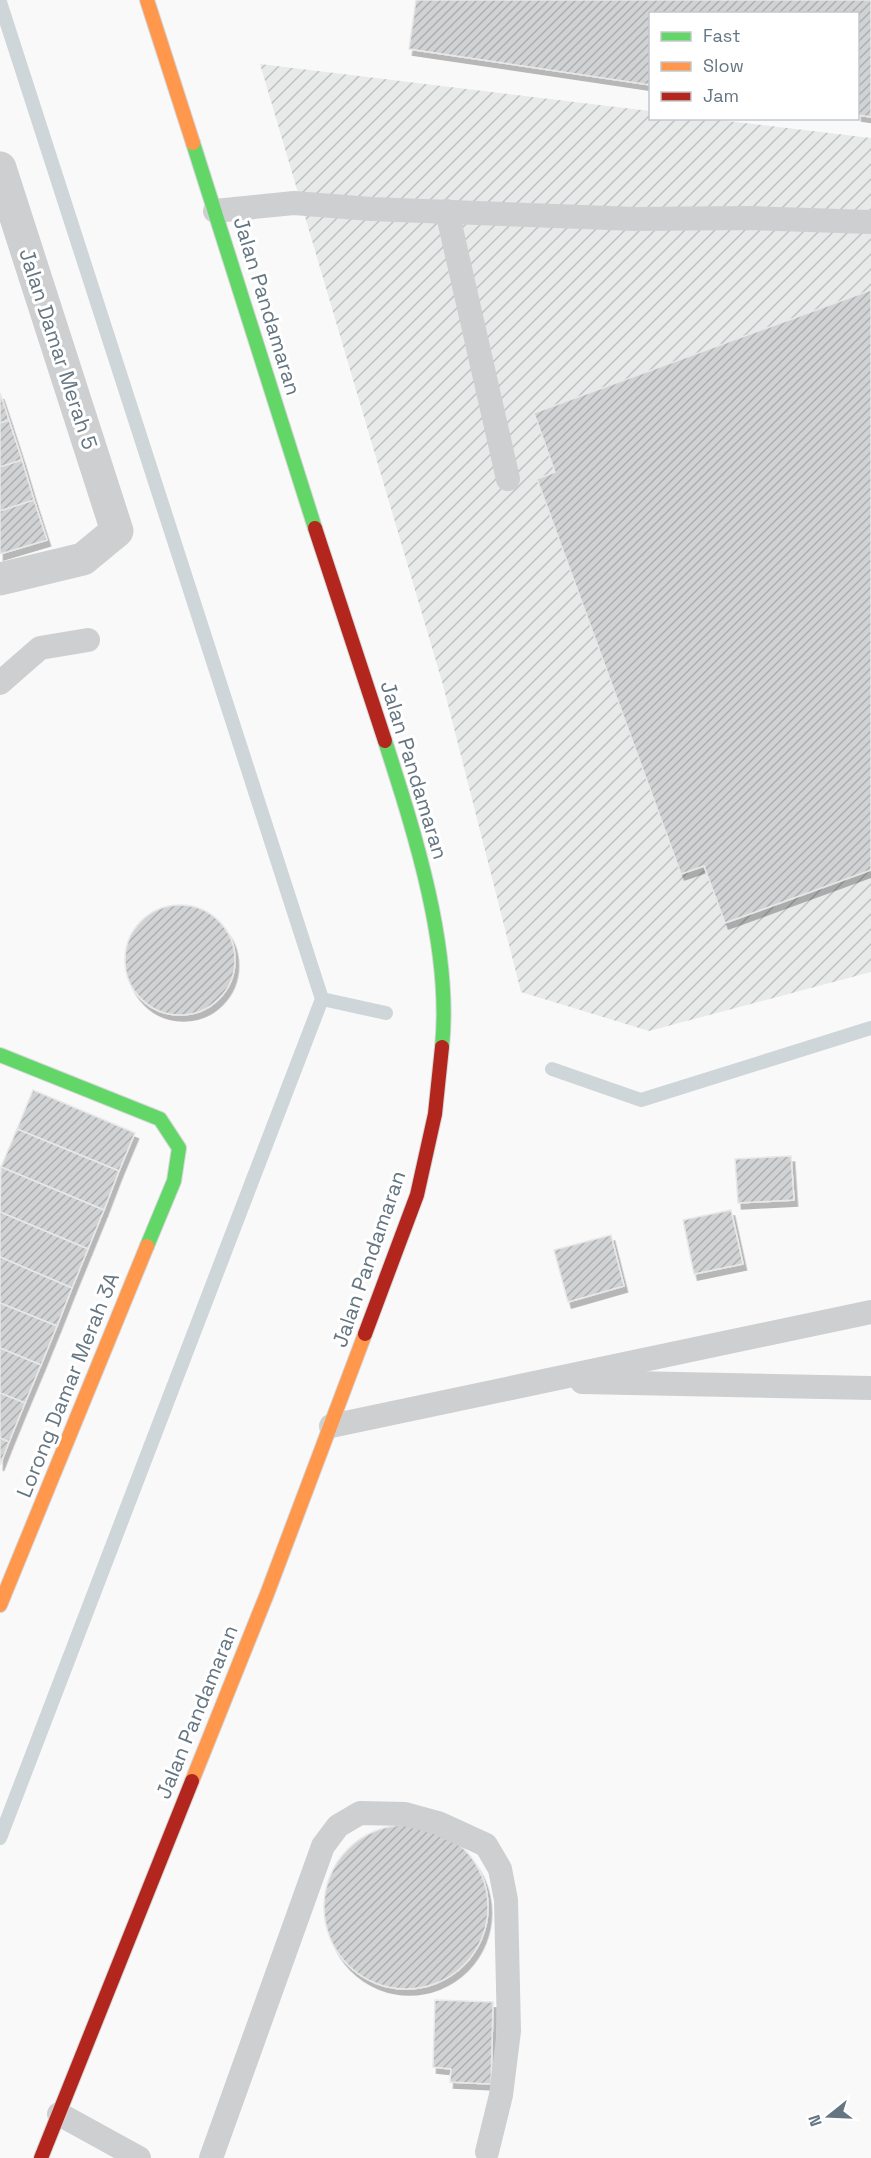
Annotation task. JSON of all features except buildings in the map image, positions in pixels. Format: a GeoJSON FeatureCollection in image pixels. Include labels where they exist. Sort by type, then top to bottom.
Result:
{"type":"FeatureCollection","features":[{"type":"Feature","properties":{"kind":"main road","name":"Jalan Pandamaran"},"geometry":{"type":"LineString","coordinates":[[41,2158],[267,1594],[417,1195],[435,1114],[443,1036],[441,963],[427,889],[403,796],[311,516],[147,0]]}},
{"type":"Feature","properties":{"kind":"main road","name":"Lorong Damar Merah 3A"},"geometry":{"type":"LineString","coordinates":[[0,1055],[160,1119],[179,1148],[174,1181],[0,1605]]}},
{"type":"Feature","properties":{"kind":"street","name":"Jalan Damar Merah 5"},"geometry":{"type":"LineString","coordinates":[[0,168],[117,531],[83,559],[0,579]]}},
{"type":"Feature","properties":{"kind":"lane"},"geometry":{"type":"LineString","coordinates":[[215,211],[294,203],[636,219],[750,218],[871,222]]}},
{"type":"Feature","properties":{"kind":"lane"},"geometry":{"type":"LineString","coordinates":[[447,211],[508,479]]}},
{"type":"Feature","properties":{"kind":"lane"},"geometry":{"type":"LineString","coordinates":[[0,683],[40,648],[88,640]]}},
{"type":"Feature","properties":{"kind":"lane"},"geometry":{"type":"LineString","coordinates":[[331,1426],[871,1312]]}},
{"type":"Feature","properties":{"kind":"lane"},"geometry":{"type":"LineString","coordinates":[[541,1382],[871,1388]]}},
{"type":"Feature","properties":{"kind":"lane"},"geometry":{"type":"LineString","coordinates":[[211,2158],[323,1846],[338,1826],[360,1813],[405,1814],[438,1823],[486,1845],[500,1869],[506,1900],[509,2031],[501,2095],[487,2152]]}},
{"type":"Feature","properties":{"kind":"lane"},"geometry":{"type":"LineString","coordinates":[[59,2114],[140,2158]]}},
{"type":"Feature","properties":{"kind":"shaded area"},"geometry":{"type":"Polygon","coordinates":[[[260,64],[649,111],[649,120],[719,120],[871,138],[871,972],[649,1031],[521,992],[443,685],[260,64]]]}},
{"type":"Feature","properties":{"kind":"waterway"},"geometry":{"type":"LineString","coordinates":[[0,2],[322,999],[0,1838]]}},
{"type":"Feature","properties":{"kind":"waterway"},"geometry":{"type":"LineString","coordinates":[[322,999],[386,1013]]}},
{"type":"Feature","properties":{"kind":"waterway"},"geometry":{"type":"LineString","coordinates":[[552,1069],[641,1100],[871,1028]]}},
{"type":"Feature","properties":{"kind":"traffic: fast"},"geometry":{"type":"LineString","coordinates":[[193,143],[315,528]]}},
{"type":"Feature","properties":{"kind":"traffic: fast"},"geometry":{"type":"LineString","coordinates":[[385,741],[419,853],[436,932],[442,971],[444,1010],[442,1047]]}},
{"type":"Feature","properties":{"kind":"traffic: fast"},"geometry":{"type":"LineString","coordinates":[[0,1055],[160,1119],[179,1148],[174,1181],[147,1246]]}},
{"type":"Feature","properties":{"kind":"traffic: slow"},"geometry":{"type":"LineString","coordinates":[[147,0],[193,143]]}},
{"type":"Feature","properties":{"kind":"traffic: slow"},"geometry":{"type":"LineString","coordinates":[[0,1605],[147,1246]]}},
{"type":"Feature","properties":{"kind":"traffic: slow"},"geometry":{"type":"LineString","coordinates":[[192,1781],[267,1594],[365,1334]]}},
{"type":"Feature","properties":{"kind":"traffic: jam"},"geometry":{"type":"LineString","coordinates":[[315,528],[385,741]]}},
{"type":"Feature","properties":{"kind":"traffic: jam"},"geometry":{"type":"LineString","coordinates":[[365,1334],[417,1195],[435,1114],[442,1047]]}},
{"type":"Feature","properties":{"kind":"traffic: jam"},"geometry":{"type":"LineString","coordinates":[[41,2158],[192,1781]]}}]}
